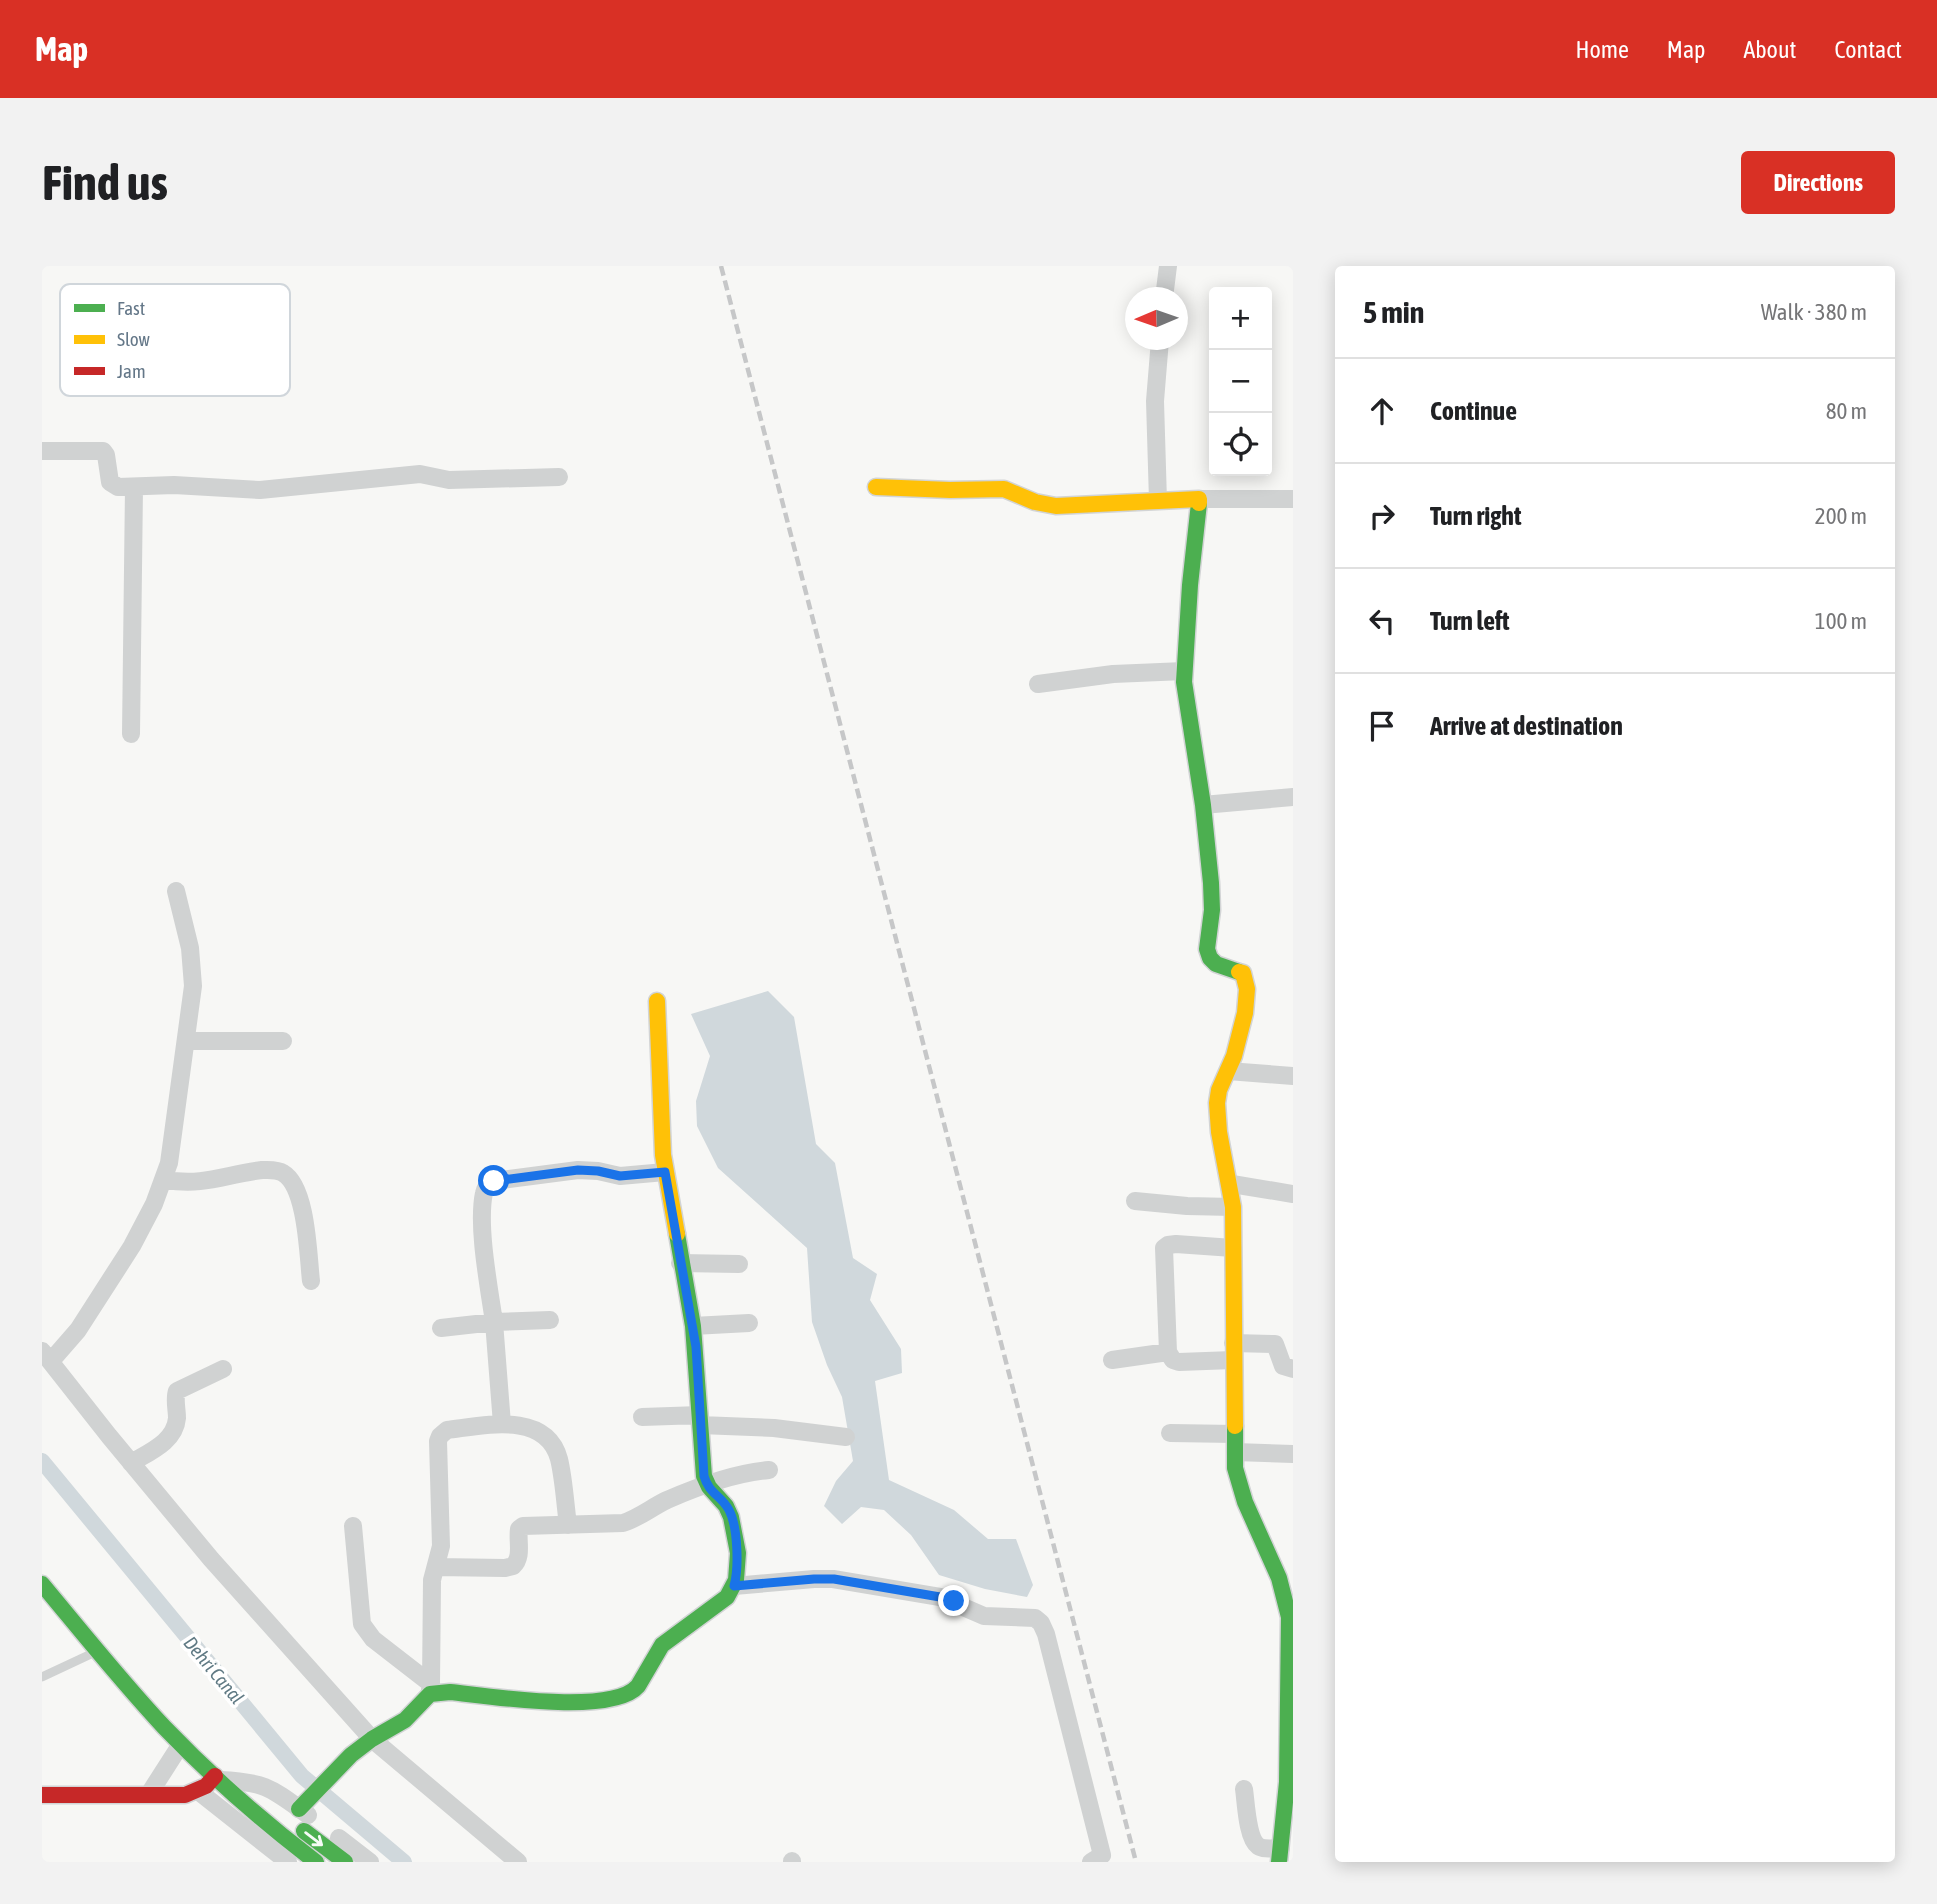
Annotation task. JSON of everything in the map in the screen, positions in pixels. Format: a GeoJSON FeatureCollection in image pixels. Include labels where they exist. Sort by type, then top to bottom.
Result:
{"type":"FeatureCollection","features":[{"type":"Feature","properties":{"kind":"main road"},"geometry":{"type":"LineString","coordinates":[[876,487],[1004,489],[1035,502],[1056,506],[1199,499],[1184,671],[1203,805],[1212,897],[1207,948],[1210,958],[1216,964],[1243,973],[1249,985],[1235,1053],[1219,1090],[1217,1106],[1232,1184],[1233,1352],[1238,1485],[1290,1607],[1290,1744],[1283,1857]]}},
{"type":"Feature","properties":{"kind":"main road"},"geometry":{"type":"LineString","coordinates":[[345,1862],[297,1808],[351,1755],[405,1720],[430,1689],[590,1703],[622,1698],[634,1691],[662,1645],[726,1597],[734,1586],[737,1561],[733,1518],[729,1509],[707,1486],[704,1476],[693,1326],[665,1172],[657,1001]]}},
{"type":"Feature","properties":{"kind":"main road"},"geometry":{"type":"LineString","coordinates":[[42,1584],[181,1745],[275,1831],[316,1862]]}},
{"type":"Feature","properties":{"kind":"main road"},"geometry":{"type":"LineString","coordinates":[[42,1795],[185,1795],[221,1781]]}},
{"type":"Feature","properties":{"kind":"street"},"geometry":{"type":"LineString","coordinates":[[1165,287],[1168,266]]}},
{"type":"Feature","properties":{"kind":"street"},"geometry":{"type":"LineString","coordinates":[[1158,501],[1154,401],[1159,350]]}},
{"type":"Feature","properties":{"kind":"street"},"geometry":{"type":"LineString","coordinates":[[42,451],[103,451],[112,485],[118,487],[199,486],[260,490],[419,474],[449,480],[559,477]]}},
{"type":"Feature","properties":{"kind":"street"},"geometry":{"type":"LineString","coordinates":[[131,734],[134,487]]}},
{"type":"Feature","properties":{"kind":"street"},"geometry":{"type":"LineString","coordinates":[[1199,499],[1293,499]]}},
{"type":"Feature","properties":{"kind":"street"},"geometry":{"type":"LineString","coordinates":[[1038,684],[1113,674],[1184,671]]}},
{"type":"Feature","properties":{"kind":"street"},"geometry":{"type":"LineString","coordinates":[[1203,805],[1293,797]]}},
{"type":"Feature","properties":{"kind":"street"},"geometry":{"type":"LineString","coordinates":[[176,891],[193,970],[173,1143],[165,1180],[132,1246],[78,1330],[47,1356],[211,1559],[372,1739],[518,1862]]}},
{"type":"Feature","properties":{"kind":"street"},"geometry":{"type":"LineString","coordinates":[[186,1041],[283,1041]]}},
{"type":"Feature","properties":{"kind":"street"},"geometry":{"type":"LineString","coordinates":[[1228,1072],[1293,1076]]}},
{"type":"Feature","properties":{"kind":"street"},"geometry":{"type":"LineString","coordinates":[[165,1180],[194,1183],[261,1171],[276,1170],[285,1174],[294,1186],[302,1209],[312,1281]]}},
{"type":"Feature","properties":{"kind":"street"},"geometry":{"type":"LineString","coordinates":[[502,1424],[483,1225],[484,1191],[488,1184],[578,1170],[620,1176],[665,1172]]}},
{"type":"Feature","properties":{"kind":"street"},"geometry":{"type":"LineString","coordinates":[[1232,1184],[1293,1194]]}},
{"type":"Feature","properties":{"kind":"street"},"geometry":{"type":"LineString","coordinates":[[1135,1201],[1233,1207]]}},
{"type":"Feature","properties":{"kind":"street"},"geometry":{"type":"LineString","coordinates":[[1233,1248],[1176,1244],[1164,1248],[1168,1352],[1173,1360],[1179,1362],[1275,1344],[1283,1366],[1293,1369]]}},
{"type":"Feature","properties":{"kind":"street"},"geometry":{"type":"LineString","coordinates":[[680,1263],[739,1264]]}},
{"type":"Feature","properties":{"kind":"street"},"geometry":{"type":"LineString","coordinates":[[441,1328],[494,1322],[550,1320]]}},
{"type":"Feature","properties":{"kind":"street"},"geometry":{"type":"LineString","coordinates":[[693,1326],[749,1323]]}},
{"type":"Feature","properties":{"kind":"street"},"geometry":{"type":"LineString","coordinates":[[1112,1360],[1168,1352]]}},
{"type":"Feature","properties":{"kind":"street"},"geometry":{"type":"LineString","coordinates":[[131,1463],[156,1448],[172,1433],[177,1416],[177,1391],[223,1369]]}},
{"type":"Feature","properties":{"kind":"street"},"geometry":{"type":"LineString","coordinates":[[642,1417],[700,1420],[846,1437]]}},
{"type":"Feature","properties":{"kind":"street"},"geometry":{"type":"LineString","coordinates":[[430,1689],[432,1580],[441,1546],[440,1436],[447,1430],[502,1424],[524,1426],[542,1435],[553,1445],[559,1458],[568,1525]]}},
{"type":"Feature","properties":{"kind":"street"},"geometry":{"type":"LineString","coordinates":[[1170,1433],[1293,1454]]}},
{"type":"Feature","properties":{"kind":"street"},"geometry":{"type":"LineString","coordinates":[[436,1567],[513,1566],[519,1557],[518,1536],[523,1526],[623,1523],[634,1520],[669,1500],[736,1475],[769,1470]]}},
{"type":"Feature","properties":{"kind":"street"},"geometry":{"type":"LineString","coordinates":[[354,1525],[362,1624],[373,1639],[430,1689]]}},
{"type":"Feature","properties":{"kind":"street"},"geometry":{"type":"LineString","coordinates":[[734,1586],[834,1579],[940,1597],[984,1616],[1035,1618],[1041,1623],[1046,1634],[1099,1860]]}},
{"type":"Feature","properties":{"kind":"street"},"geometry":{"type":"LineString","coordinates":[[149,1794],[181,1745]]}},
{"type":"Feature","properties":{"kind":"street"},"geometry":{"type":"LineString","coordinates":[[221,1781],[251,1781],[264,1785],[370,1862]]}},
{"type":"Feature","properties":{"kind":"street"},"geometry":{"type":"LineString","coordinates":[[1244,1789],[1251,1836],[1256,1845],[1283,1857]]}},
{"type":"Feature","properties":{"kind":"street"},"geometry":{"type":"LineString","coordinates":[[198,1791],[288,1862]]}},
{"type":"Feature","properties":{"kind":"lane"},"geometry":{"type":"LineString","coordinates":[[42,1677],[98,1650]]}},
{"type":"Feature","properties":{"kind":"shaded area"},"geometry":{"type":"Polygon","coordinates":[[[768,991],[794,1017],[816,1144],[835,1163],[853,1258],[877,1274],[870,1300],[901,1349],[902,1373],[875,1381],[889,1480],[954,1510],[988,1539],[1016,1539],[1033,1585],[1027,1597],[985,1589],[939,1575],[911,1535],[884,1510],[861,1507],[842,1524],[824,1506],[836,1481],[853,1461],[842,1397],[812,1322],[807,1248],[718,1168],[697,1126],[696,1101],[710,1056],[691,1014],[768,991]]]}},
{"type":"Feature","properties":{"kind":"waterway","name":"Dehri Canal"},"geometry":{"type":"LineString","coordinates":[[42,1461],[302,1776],[404,1862]]}},
{"type":"Feature","properties":{"kind":"railway"},"geometry":{"type":"LineString","coordinates":[[721,266],[1136,1862]]}},
{"type":"Feature","properties":{"kind":"traffic: fast"},"geometry":{"type":"LineString","coordinates":[[1199,503],[1190,585],[1184,682],[1203,805],[1211,883],[1212,910],[1207,949],[1216,964],[1239,972]]}},
{"type":"Feature","properties":{"kind":"traffic: fast"},"geometry":{"type":"LineString","coordinates":[[299,1809],[351,1755],[405,1720],[430,1694],[450,1692],[549,1702],[603,1700],[624,1695],[638,1686],[662,1645],[727,1597],[736,1580],[738,1553],[731,1517],[704,1476],[693,1326],[677,1234]]}},
{"type":"Feature","properties":{"kind":"traffic: fast"},"geometry":{"type":"LineString","coordinates":[[1235,1426],[1235,1468],[1245,1502],[1279,1578],[1289,1617],[1287,1782],[1279,1862]]}},
{"type":"Feature","properties":{"kind":"traffic: fast"},"geometry":{"type":"LineString","coordinates":[[42,1584],[164,1727],[237,1798],[316,1862]]}},
{"type":"Feature","properties":{"kind":"traffic: fast"},"geometry":{"type":"LineString","coordinates":[[304,1831],[345,1862]]}},
{"type":"Feature","properties":{"kind":"traffic: slow"},"geometry":{"type":"LineString","coordinates":[[876,487],[1004,489],[1035,502],[1056,506],[1199,499],[1199,503]]}},
{"type":"Feature","properties":{"kind":"traffic: slow"},"geometry":{"type":"LineString","coordinates":[[1235,1426],[1233,1207],[1219,1132],[1217,1103],[1219,1090],[1234,1056],[1245,1013],[1247,989],[1243,973],[1239,972]]}},
{"type":"Feature","properties":{"kind":"traffic: slow"},"geometry":{"type":"LineString","coordinates":[[657,1001],[663,1155],[677,1234]]}},
{"type":"Feature","properties":{"kind":"traffic: jam"},"geometry":{"type":"LineString","coordinates":[[42,1795],[185,1795],[206,1786],[215,1776]]}},
{"type":"Feature","properties":{"kind":"route"},"geometry":{"type":"LineString","coordinates":[[494,1181],[578,1170],[620,1176],[665,1172],[696,1347],[704,1476],[707,1486],[722,1500],[733,1518],[737,1561],[734,1586],[834,1579],[954,1601]]}}]}
